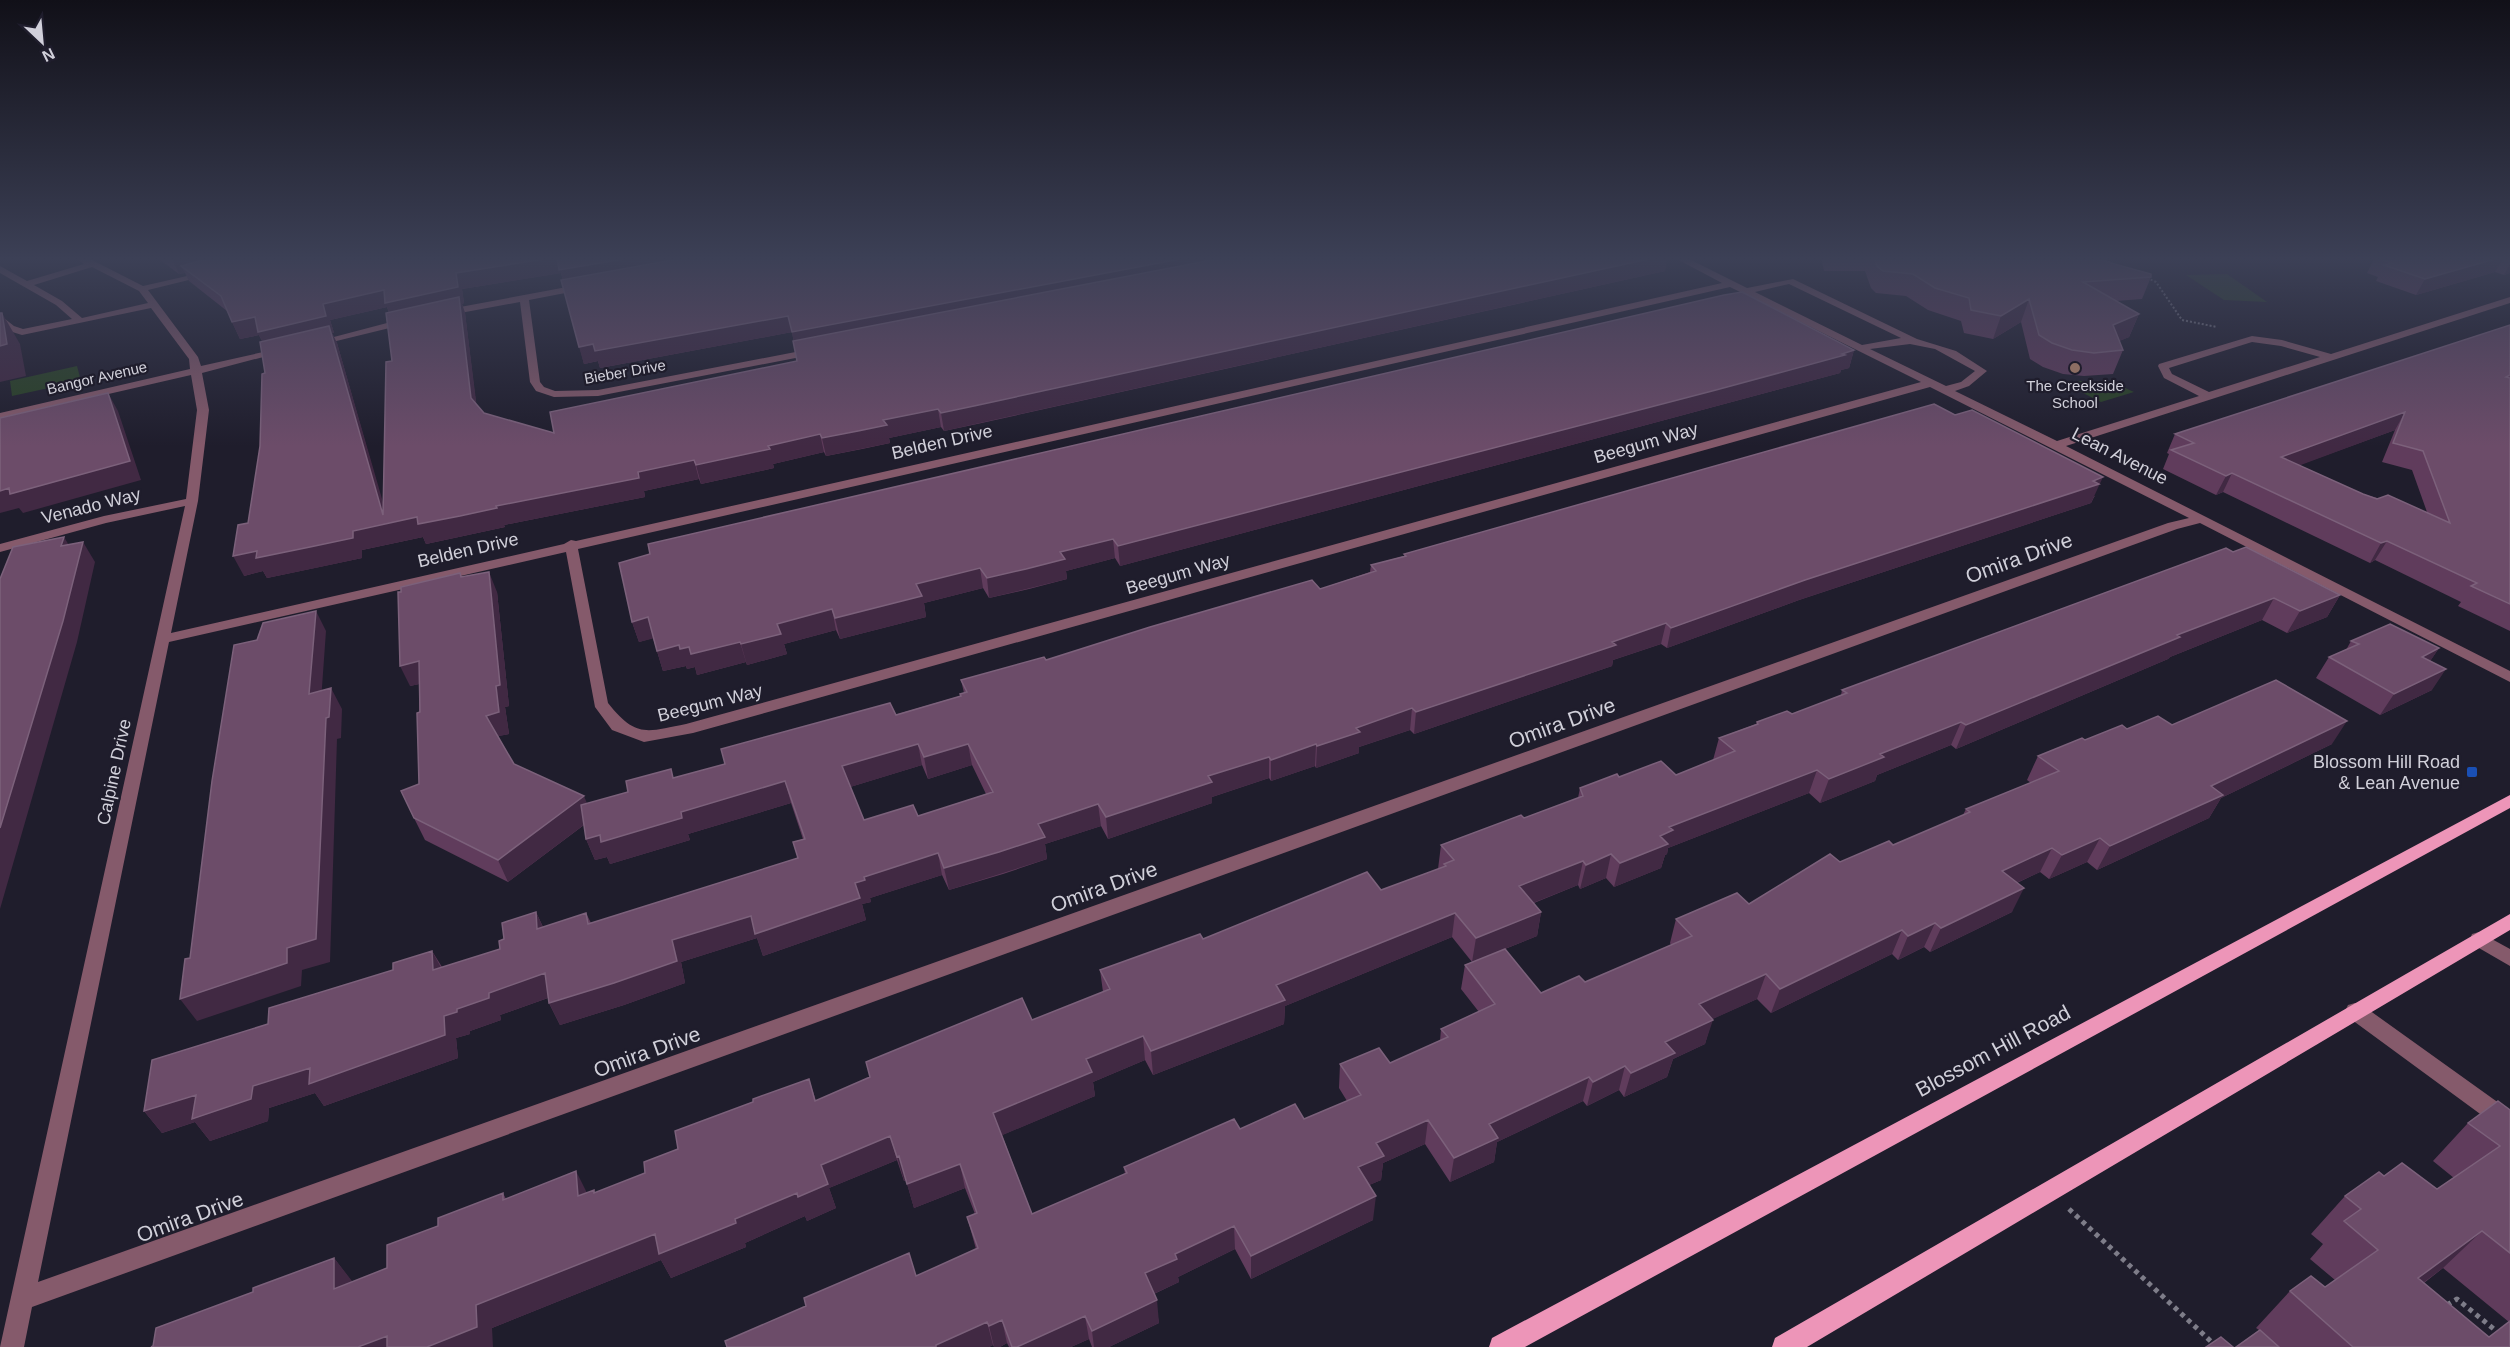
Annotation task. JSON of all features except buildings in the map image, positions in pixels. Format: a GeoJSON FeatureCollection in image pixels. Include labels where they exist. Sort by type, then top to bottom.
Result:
{"type":"FeatureCollection","features":[{"type":"Feature","properties":{"kind":"main road","name":"Blossom Hill Road"},"geometry":{"type":"LineString","coordinates":[[1501,1347],[2510,801]]}},
{"type":"Feature","properties":{"kind":"main road"},"geometry":{"type":"LineString","coordinates":[[1784,1347],[2510,921]]}},
{"type":"Feature","properties":{"kind":"street"},"geometry":{"type":"LineString","coordinates":[[2,320],[10,328],[22,332],[85,320]]}},
{"type":"Feature","properties":{"kind":"street","name":"Calpine Drive"},"geometry":{"type":"LineString","coordinates":[[12,1347],[192,501],[203,410],[197,370],[194,359],[164,320]]}},
{"type":"Feature","properties":{"kind":"street"},"geometry":{"type":"LineString","coordinates":[[300,346],[414,320]]}},
{"type":"Feature","properties":{"kind":"street","name":"Bieber Drive"},"geometry":{"type":"LineString","coordinates":[[527,320],[535,381],[540,389],[554,394],[598,393],[832,348]]}},
{"type":"Feature","properties":{"kind":"street","name":"Belden Drive"},"geometry":{"type":"LineString","coordinates":[[162,639],[571,544],[1571,320]]}},
{"type":"Feature","properties":{"kind":"street","name":"Lean Avenue"},"geometry":{"type":"LineString","coordinates":[[1804,320],[2056,445],[2510,677]]}},
{"type":"Feature","properties":{"kind":"street"},"geometry":{"type":"LineString","coordinates":[[1872,320],[1913,340]]}},
{"type":"Feature","properties":{"kind":"street"},"geometry":{"type":"LineString","coordinates":[[2056,445],[2206,395],[2447,320]]}},
{"type":"Feature","properties":{"kind":"street"},"geometry":{"type":"LineString","coordinates":[[2206,395],[2168,376],[2163,366],[2252,339],[2282,344],[2330,357]]}},
{"type":"Feature","properties":{"kind":"street"},"geometry":{"type":"LineString","coordinates":[[1861,348],[1895,340],[1928,342],[1965,358],[1982,371],[1965,384],[1945,390]]}},
{"type":"Feature","properties":{"kind":"street","name":"Bangor Avenue"},"geometry":{"type":"LineString","coordinates":[[0,416],[289,349]]}},
{"type":"Feature","properties":{"kind":"street","name":"Beegum Way"},"geometry":{"type":"LineString","coordinates":[[571,544],[600,704],[618,726],[644,737],[687,729],[1931,383]]}},
{"type":"Feature","properties":{"kind":"street","name":"Venado Way"},"geometry":{"type":"LineString","coordinates":[[0,548],[104,520],[192,501]]}},
{"type":"Feature","properties":{"kind":"street","name":"Omira Drive"},"geometry":{"type":"LineString","coordinates":[[22,1299],[2173,526],[2202,519]]}},
{"type":"Feature","properties":{"kind":"street"},"geometry":{"type":"LineString","coordinates":[[2479,939],[2510,959]]}},
{"type":"Feature","properties":{"kind":"street"},"geometry":{"type":"LineString","coordinates":[[2355,1011],[2510,1123]]}},
{"type":"Feature","properties":{"kind":"path"},"geometry":{"type":"LineString","coordinates":[[2182,320],[2217,327]]}},
{"type":"Feature","properties":{"kind":"path"},"geometry":{"type":"LineString","coordinates":[[2049,1191],[2217,1347]]}},
{"type":"Feature","properties":{"kind":"path"},"geometry":{"type":"LineString","coordinates":[[2437,1312],[2457,1299],[2510,1342]]}},
{"type":"Feature","properties":{"kind":"green space"},"geometry":{"type":"Polygon","coordinates":[[[77,366],[81,381],[12,396],[10,381],[77,366]]]}},
{"type":"Feature","properties":{"kind":"green space"},"geometry":{"type":"Polygon","coordinates":[[[2078,381],[2110,381],[2134,392],[2101,402],[2077,390],[2072,384],[2078,381]]]}},
{"type":"Feature","properties":{"kind":"place","name":"The Creekside School"},"geometry":{"type":"Point","coordinates":[2075,368]}},
{"type":"Feature","properties":{"kind":"place","name":"Blossom Hill Road & Lean Avenue"},"geometry":{"type":"Point","coordinates":[2472,772]}}]}
